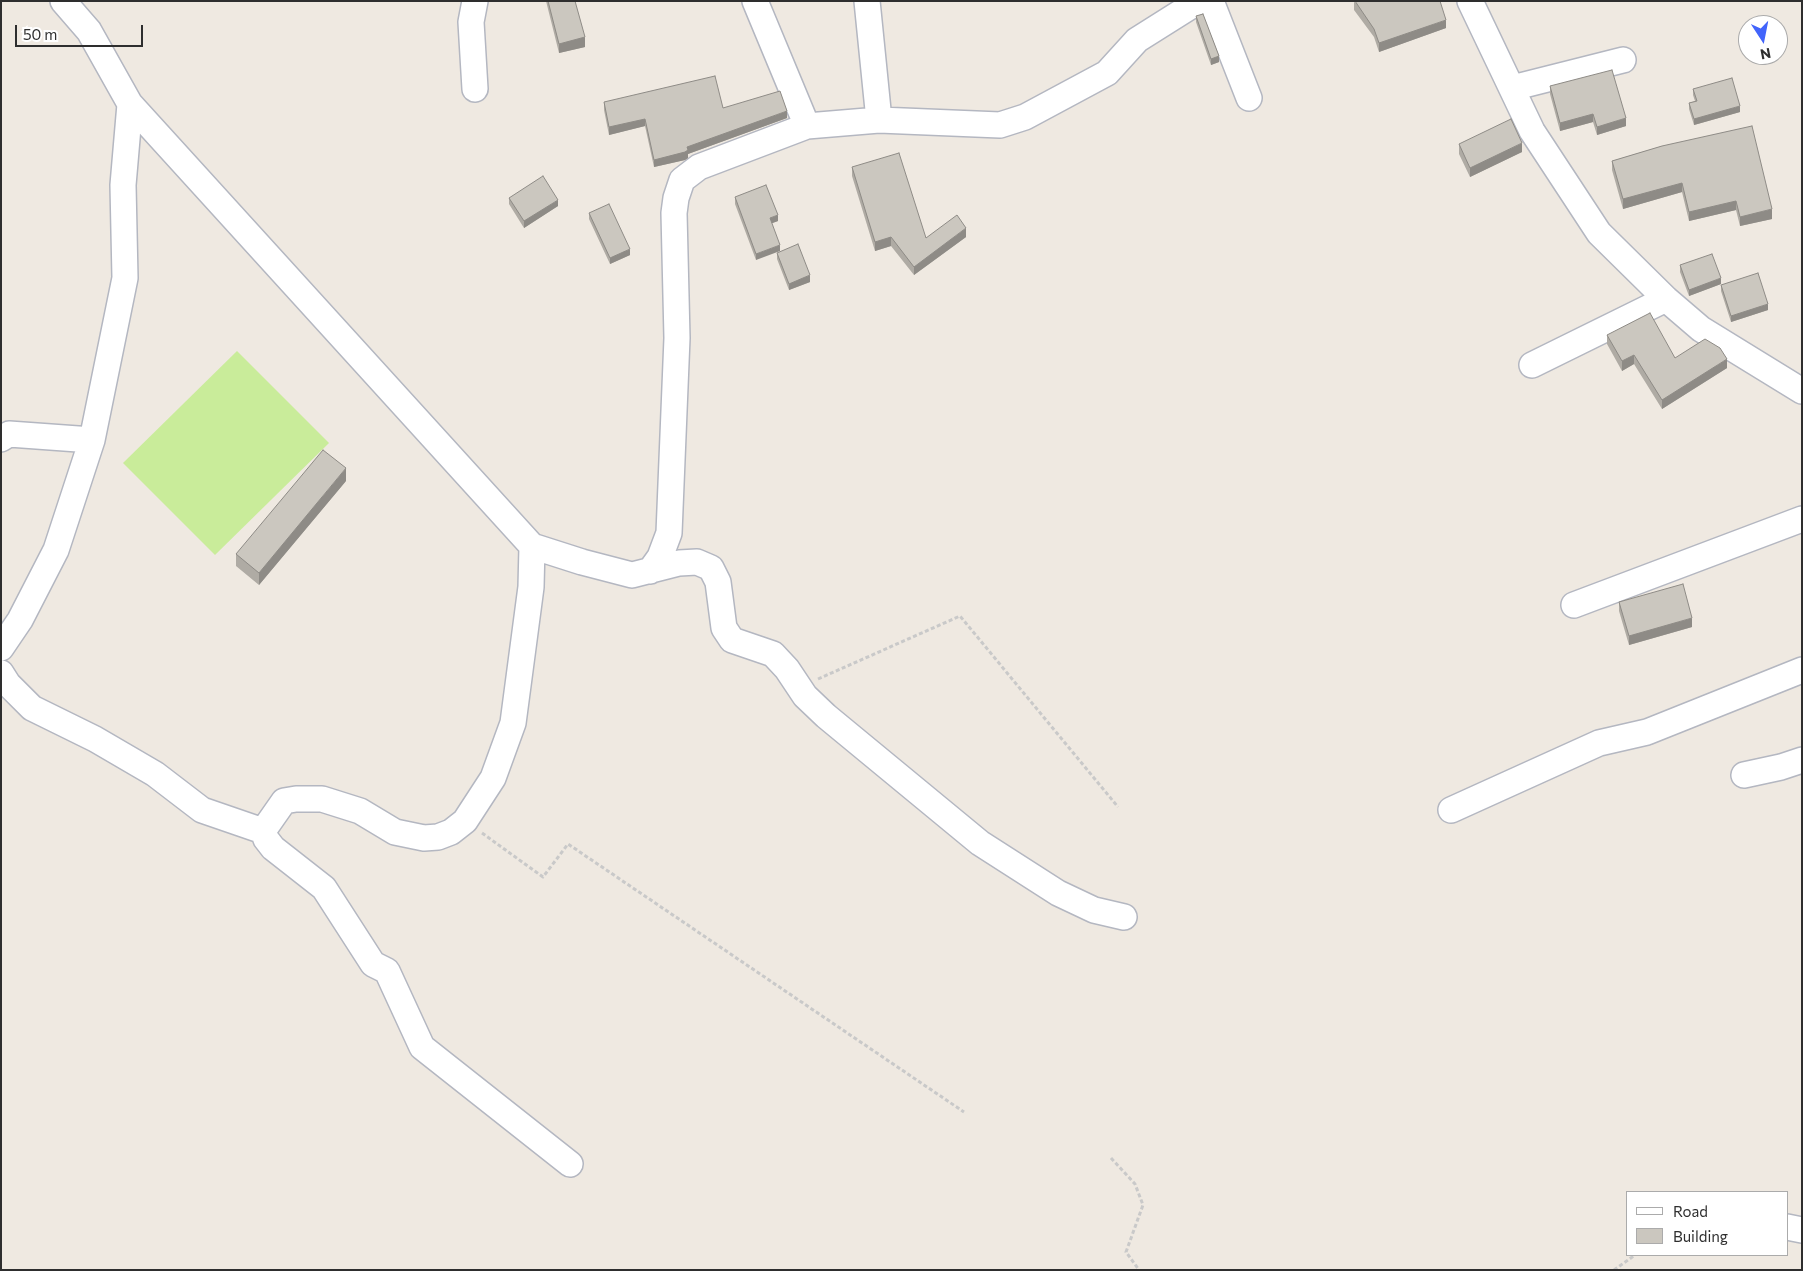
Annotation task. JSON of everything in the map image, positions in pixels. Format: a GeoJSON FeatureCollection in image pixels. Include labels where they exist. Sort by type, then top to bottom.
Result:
{"type":"FeatureCollection","features":[{"type":"Feature","properties":{"kind":"street"},"geometry":{"type":"LineString","coordinates":[[63,1],[89,31],[130,104],[532,546],[632,575],[679,562],[697,562],[711,568],[718,582],[724,628],[732,640],[773,654],[800,688],[826,716],[980,843],[1058,893],[1094,910],[1124,917]]}},
{"type":"Feature","properties":{"kind":"street"},"geometry":{"type":"LineString","coordinates":[[475,1],[471,22],[475,89]]}},
{"type":"Feature","properties":{"kind":"street"},"geometry":{"type":"LineString","coordinates":[[755,1],[806,126]]}},
{"type":"Feature","properties":{"kind":"street"},"geometry":{"type":"LineString","coordinates":[[867,1],[879,120]]}},
{"type":"Feature","properties":{"kind":"street"},"geometry":{"type":"LineString","coordinates":[[650,571],[660,556],[669,533],[677,338],[674,214],[676,198],[682,180],[699,167],[806,126],[879,120],[1000,126],[1025,116],[1107,73],[1137,40],[1199,1]]}},
{"type":"Feature","properties":{"kind":"street"},"geometry":{"type":"LineString","coordinates":[[1211,1],[1249,98]]}},
{"type":"Feature","properties":{"kind":"street"},"geometry":{"type":"LineString","coordinates":[[1470,1],[1532,130],[1599,233],[1666,299],[1702,329],[1802,391]]}},
{"type":"Feature","properties":{"kind":"street"},"geometry":{"type":"LineString","coordinates":[[1512,88],[1623,60]]}},
{"type":"Feature","properties":{"kind":"street"},"geometry":{"type":"LineString","coordinates":[[1,648],[20,620],[56,550],[92,440],[125,278],[123,185],[130,104]]}},
{"type":"Feature","properties":{"kind":"street"},"geometry":{"type":"LineString","coordinates":[[1532,365],[1666,299]]}},
{"type":"Feature","properties":{"kind":"street"},"geometry":{"type":"LineString","coordinates":[[1,439],[9,434],[92,440]]}},
{"type":"Feature","properties":{"kind":"street"},"geometry":{"type":"LineString","coordinates":[[1574,605],[1802,520]]}},
{"type":"Feature","properties":{"kind":"street"},"geometry":{"type":"LineString","coordinates":[[263,831],[284,801],[296,799],[322,799],[360,811],[395,832],[424,838],[438,837],[451,832],[465,821],[493,778],[513,723],[531,587],[532,546]]}},
{"type":"Feature","properties":{"kind":"street"},"geometry":{"type":"LineString","coordinates":[[1450,810],[1599,743],[1646,732],[1802,670]]}},
{"type":"Feature","properties":{"kind":"street"},"geometry":{"type":"LineString","coordinates":[[1,673],[8,684],[32,708],[95,739],[156,774],[202,810],[263,831]]}},
{"type":"Feature","properties":{"kind":"street"},"geometry":{"type":"LineString","coordinates":[[1744,775],[1781,768],[1802,760]]}},
{"type":"Feature","properties":{"kind":"street"},"geometry":{"type":"LineString","coordinates":[[263,831],[273,848],[324,888],[373,964],[387,971],[422,1047],[570,1164]]}},
{"type":"Feature","properties":{"kind":"street"},"geometry":{"type":"LineString","coordinates":[[1788,1227],[1802,1230]]}},
{"type":"Feature","properties":{"kind":"path"},"geometry":{"type":"LineString","coordinates":[[800,688],[960,616],[1118,807]]}},
{"type":"Feature","properties":{"kind":"path"},"geometry":{"type":"LineString","coordinates":[[465,821],[543,877],[568,844],[964,1112]]}},
{"type":"Feature","properties":{"kind":"path"},"geometry":{"type":"LineString","coordinates":[[1111,1158],[1135,1184],[1143,1205],[1126,1252],[1139,1270]]}},
{"type":"Feature","properties":{"kind":"path"},"geometry":{"type":"LineString","coordinates":[[1614,1270],[1634,1256]]}},
{"type":"Feature","properties":{"kind":"green space"},"geometry":{"type":"Polygon","coordinates":[[[237,351],[329,443],[215,555],[123,463],[237,351]]]}},
{"type":"Feature","properties":{"kind":"building"},"geometry":{"type":"Polygon","coordinates":[[[548,1],[575,1],[585,37],[559,44],[548,1]]]}},
{"type":"Feature","properties":{"kind":"building"},"geometry":{"type":"Polygon","coordinates":[[[1355,1],[1440,1],[1446,20],[1379,43],[1374,29],[1355,1]]]}},
{"type":"Feature","properties":{"kind":"building"},"geometry":{"type":"Polygon","coordinates":[[[1203,14],[1219,56],[1211,59],[1196,16],[1203,14]]]}},
{"type":"Feature","properties":{"kind":"building"},"geometry":{"type":"Polygon","coordinates":[[[1612,70],[1626,118],[1597,127],[1593,114],[1560,123],[1550,86],[1612,70]]]}},
{"type":"Feature","properties":{"kind":"building"},"geometry":{"type":"Polygon","coordinates":[[[715,76],[723,108],[780,91],[787,111],[687,147],[688,150],[685,152],[654,160],[645,119],[609,127],[604,102],[715,76]]]}},
{"type":"Feature","properties":{"kind":"building"},"geometry":{"type":"Polygon","coordinates":[[[1732,78],[1740,106],[1694,119],[1689,103],[1697,101],[1693,89],[1732,78]]]}},
{"type":"Feature","properties":{"kind":"building"},"geometry":{"type":"Polygon","coordinates":[[[1511,119],[1522,143],[1470,168],[1459,144],[1511,119]]]}},
{"type":"Feature","properties":{"kind":"building"},"geometry":{"type":"Polygon","coordinates":[[[1752,126],[1772,209],[1740,217],[1736,201],[1689,212],[1682,183],[1623,199],[1612,161],[1662,146],[1752,126]]]}},
{"type":"Feature","properties":{"kind":"building"},"geometry":{"type":"Polygon","coordinates":[[[899,153],[926,238],[957,215],[966,228],[914,267],[891,237],[875,242],[852,167],[899,153]]]}},
{"type":"Feature","properties":{"kind":"building"},"geometry":{"type":"Polygon","coordinates":[[[543,176],[558,200],[524,221],[509,198],[543,176]]]}},
{"type":"Feature","properties":{"kind":"building"},"geometry":{"type":"Polygon","coordinates":[[[766,185],[778,215],[770,218],[780,245],[756,254],[735,197],[766,185]]]}},
{"type":"Feature","properties":{"kind":"building"},"geometry":{"type":"Polygon","coordinates":[[[609,204],[630,249],[610,258],[589,213],[609,204]]]}},
{"type":"Feature","properties":{"kind":"building"},"geometry":{"type":"Polygon","coordinates":[[[798,244],[810,275],[789,284],[777,253],[798,244]]]}},
{"type":"Feature","properties":{"kind":"building"},"geometry":{"type":"Polygon","coordinates":[[[1712,254],[1721,278],[1689,290],[1680,265],[1712,254]]]}},
{"type":"Feature","properties":{"kind":"building"},"geometry":{"type":"Polygon","coordinates":[[[1758,273],[1768,304],[1731,316],[1721,285],[1758,273]]]}},
{"type":"Feature","properties":{"kind":"building"},"geometry":{"type":"Polygon","coordinates":[[[1650,313],[1675,358],[1705,339],[1720,348],[1727,359],[1662,400],[1634,355],[1622,361],[1607,335],[1650,313]]]}},
{"type":"Feature","properties":{"kind":"building"},"geometry":{"type":"Polygon","coordinates":[[[323,450],[346,468],[259,573],[236,554],[323,450]]]}},
{"type":"Feature","properties":{"kind":"building"},"geometry":{"type":"Polygon","coordinates":[[[1683,584],[1692,618],[1629,636],[1619,602],[1683,584]]]}}]}
